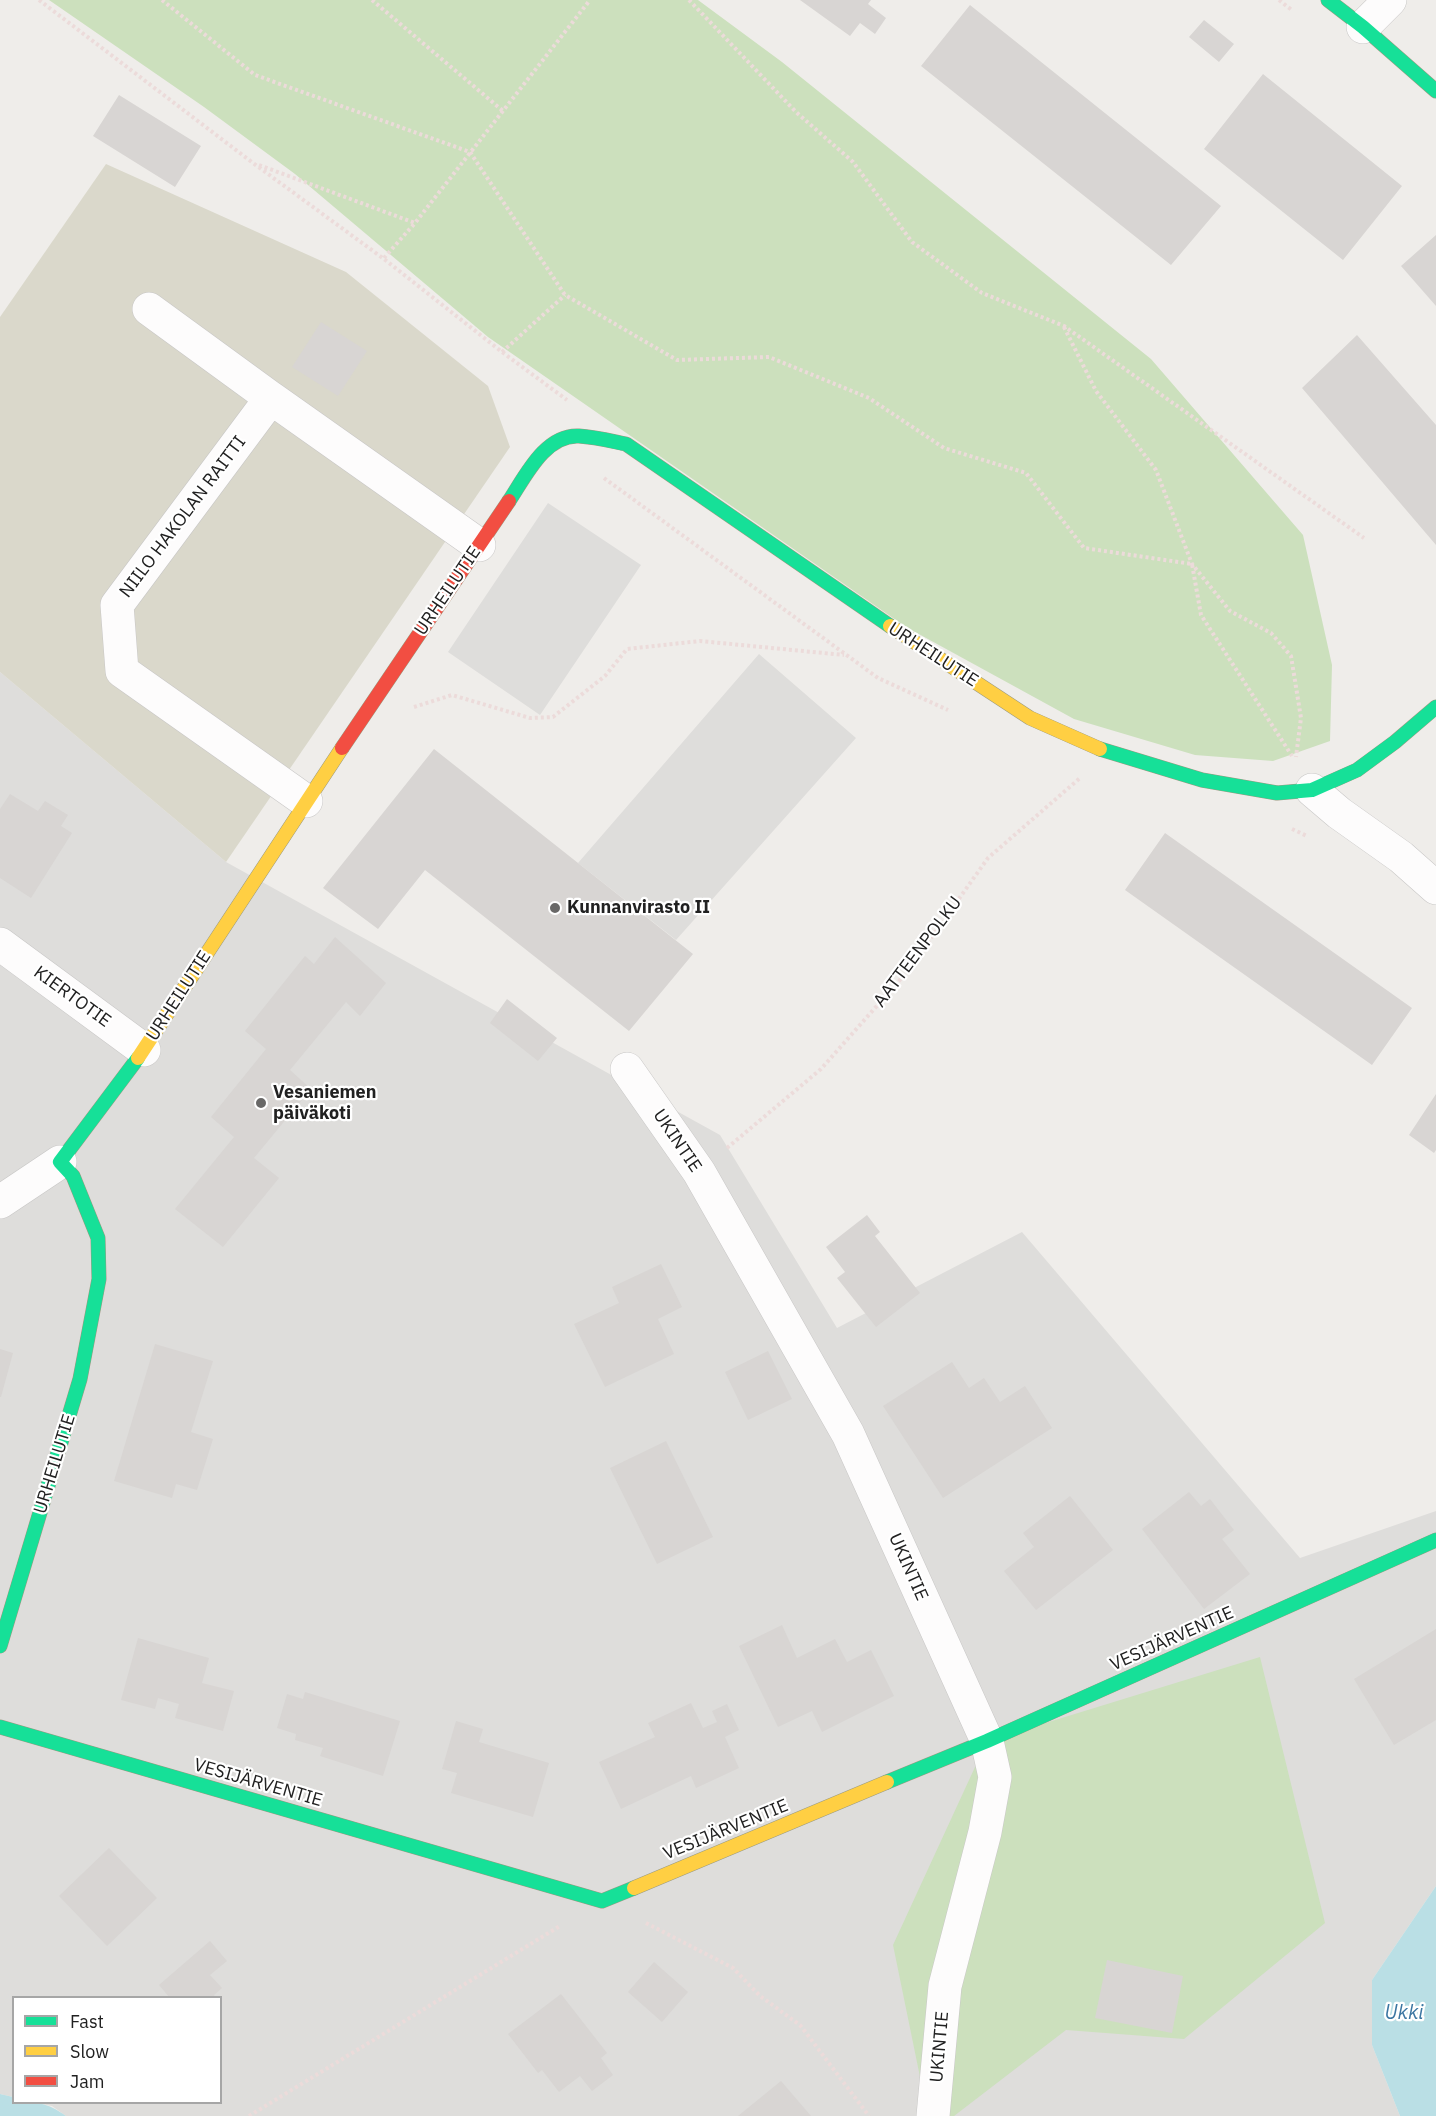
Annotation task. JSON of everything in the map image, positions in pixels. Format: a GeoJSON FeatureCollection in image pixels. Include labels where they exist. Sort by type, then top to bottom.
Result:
{"type":"FeatureCollection","features":[{"type":"Feature","properties":{"kind":"street"},"geometry":{"type":"LineString","coordinates":[[1328,0],[1363,27],[1436,91]]}},
{"type":"Feature","properties":{"kind":"street"},"geometry":{"type":"LineString","coordinates":[[1363,27],[1390,0]]}},
{"type":"Feature","properties":{"kind":"street"},"geometry":{"type":"LineString","coordinates":[[148,309],[479,545]]}},
{"type":"Feature","properties":{"kind":"street","name":"NIILO HAKOLAN RAITTI"},"geometry":{"type":"LineString","coordinates":[[271,398],[117,605],[122,670],[306,801]]}},
{"type":"Feature","properties":{"kind":"street","name":"URHEILUTIE"},"geometry":{"type":"LineString","coordinates":[[0,1646],[80,1379],[99,1279],[98,1238],[73,1176],[60,1162],[144,1050],[306,801],[538,458],[559,439],[577,436],[626,444],[879,619],[1029,718],[1103,750],[1202,780],[1277,793],[1312,790],[1357,770],[1395,742],[1436,707]]}},
{"type":"Feature","properties":{"kind":"street"},"geometry":{"type":"LineString","coordinates":[[1312,790],[1339,813],[1401,857],[1436,888]]}},
{"type":"Feature","properties":{"kind":"street","name":"KIERTOTIE"},"geometry":{"type":"LineString","coordinates":[[0,944],[144,1050]]}},
{"type":"Feature","properties":{"kind":"street","name":"UKINTIE"},"geometry":{"type":"LineString","coordinates":[[627,1069],[699,1172],[848,1434],[987,1742],[995,1777],[985,1832],[945,1986],[933,2116]]}},
{"type":"Feature","properties":{"kind":"street"},"geometry":{"type":"LineString","coordinates":[[0,1202],[60,1162]]}},
{"type":"Feature","properties":{"kind":"street","name":"VESIJÄRVENTIE"},"geometry":{"type":"LineString","coordinates":[[0,1727],[602,1901],[987,1742],[1436,1540]]}},
{"type":"Feature","properties":{"kind":"path"},"geometry":{"type":"LineString","coordinates":[[39,0],[253,163],[384,259],[569,402]]}},
{"type":"Feature","properties":{"kind":"path"},"geometry":{"type":"LineString","coordinates":[[162,0],[255,75],[470,152],[565,295],[677,360],[769,357],[868,398],[944,448],[1026,473],[1084,548],[1192,564],[1230,611],[1271,633],[1291,656],[1301,718],[1295,762],[1201,615],[1192,564],[1156,470],[1096,391],[1064,326]]}},
{"type":"Feature","properties":{"kind":"path"},"geometry":{"type":"LineString","coordinates":[[372,0],[503,111]]}},
{"type":"Feature","properties":{"kind":"path"},"geometry":{"type":"LineString","coordinates":[[384,259],[415,223],[590,0]]}},
{"type":"Feature","properties":{"kind":"path"},"geometry":{"type":"LineString","coordinates":[[689,0],[796,112],[853,162],[912,242],[982,293],[1064,326],[1365,538]]}},
{"type":"Feature","properties":{"kind":"path"},"geometry":{"type":"LineString","coordinates":[[253,163],[415,223]]}},
{"type":"Feature","properties":{"kind":"path"},"geometry":{"type":"LineString","coordinates":[[502,352],[565,295]]}},
{"type":"Feature","properties":{"kind":"path"},"geometry":{"type":"LineString","coordinates":[[600,475],[878,678],[950,711]]}},
{"type":"Feature","properties":{"kind":"path"},"geometry":{"type":"LineString","coordinates":[[407,710],[452,695],[530,718],[553,717],[604,676],[627,649],[700,641],[847,656]]}},
{"type":"Feature","properties":{"kind":"path","name":"AATTEENPOLKU"},"geometry":{"type":"LineString","coordinates":[[699,1172],[821,1069],[906,973],[988,858],[1085,774],[1103,750]]}},
{"type":"Feature","properties":{"kind":"path"},"geometry":{"type":"LineString","coordinates":[[1289,827],[1310,837]]}},
{"type":"Feature","properties":{"kind":"path"},"geometry":{"type":"LineString","coordinates":[[249,2116],[602,1901],[733,1968],[760,1996],[800,2025],[869,2116]]}},
{"type":"Feature","properties":{"kind":"shaded area"},"geometry":{"type":"Polygon","coordinates":[[[106,164],[346,272],[488,386],[510,447],[226,862],[0,672],[0,317],[106,164]]]}},
{"type":"Feature","properties":{"kind":"shaded area"},"geometry":{"type":"Polygon","coordinates":[[[548,503],[641,565],[540,715],[448,652],[548,503]]]}},
{"type":"Feature","properties":{"kind":"shaded area"},"geometry":{"type":"Polygon","coordinates":[[[759,654],[856,738],[676,940],[578,863],[759,654]]]}},
{"type":"Feature","properties":{"kind":"shaded area"},"geometry":{"type":"Polygon","coordinates":[[[0,672],[226,862],[720,1135],[837,1328],[1022,1232],[1300,1558],[1436,1511],[1436,1886],[1372,1980],[1372,2045],[1400,2116],[66,2116],[52,2106],[42,2104],[222,2104],[222,1996],[12,1996],[12,2097],[0,2094],[0,672]]]}},
{"type":"Feature","properties":{"kind":"green space"},"geometry":{"type":"Polygon","coordinates":[[[49,0],[698,0],[782,62],[1151,359],[1303,535],[1332,665],[1330,741],[1273,761],[1195,755],[1074,719],[906,627],[488,337],[295,174],[204,107],[49,0]]]}},
{"type":"Feature","properties":{"kind":"green space"},"geometry":{"type":"Polygon","coordinates":[[[1260,1657],[1325,1923],[1184,2039],[1066,2030],[954,2116],[928,2116],[893,1945],[987,1741],[1260,1657]]]}},
{"type":"Feature","properties":{"kind":"water","name":"Ukki"},"geometry":{"type":"Polygon","coordinates":[[[1436,1886],[1436,2116],[1400,2116],[1372,2045],[1372,1980],[1436,1886]]]}},
{"type":"Feature","properties":{"kind":"water"},"geometry":{"type":"Polygon","coordinates":[[[0,2094],[12,2097],[12,2104],[47,2105],[66,2116],[0,2116],[0,2094]]]}},
{"type":"Feature","properties":{"kind":"building"},"geometry":{"type":"Polygon","coordinates":[[[800,0],[871,0],[868,4],[886,18],[875,34],[860,23],[850,36],[800,0]]]}},
{"type":"Feature","properties":{"kind":"building"},"geometry":{"type":"Polygon","coordinates":[[[970,5],[1221,206],[1171,265],[921,66],[970,5]]]}},
{"type":"Feature","properties":{"kind":"building"},"geometry":{"type":"Polygon","coordinates":[[[1204,20],[1234,44],[1219,62],[1189,37],[1204,20]]]}},
{"type":"Feature","properties":{"kind":"building"},"geometry":{"type":"Polygon","coordinates":[[[1263,74],[1402,186],[1343,260],[1204,149],[1263,74]]]}},
{"type":"Feature","properties":{"kind":"building"},"geometry":{"type":"Polygon","coordinates":[[[119,95],[201,146],[175,187],[93,136],[119,95]]]}},
{"type":"Feature","properties":{"kind":"building"},"geometry":{"type":"Polygon","coordinates":[[[1436,235],[1436,306],[1401,266],[1436,235]]]}},
{"type":"Feature","properties":{"kind":"building"},"geometry":{"type":"Polygon","coordinates":[[[321,322],[367,351],[338,396],[292,367],[321,322]]]}},
{"type":"Feature","properties":{"kind":"building"},"geometry":{"type":"Polygon","coordinates":[[[1357,335],[1436,425],[1436,545],[1302,388],[1357,335]]]}},
{"type":"Feature","properties":{"kind":"building","name":"Kunnanvirasto II"},"geometry":{"type":"Polygon","coordinates":[[[434,749],[693,954],[629,1031],[425,870],[378,929],[323,888],[434,749]]]}},
{"type":"Feature","properties":{"kind":"building"},"geometry":{"type":"Polygon","coordinates":[[[10,794],[38,811],[45,801],[68,815],[61,826],[72,833],[31,898],[0,878],[0,809],[10,794]]]}},
{"type":"Feature","properties":{"kind":"building"},"geometry":{"type":"Polygon","coordinates":[[[1165,833],[1412,1008],[1372,1065],[1125,890],[1165,833]]]}},
{"type":"Feature","properties":{"kind":"building","name":"Vesaniemen päiväkoti"},"geometry":{"type":"Polygon","coordinates":[[[335,937],[386,983],[360,1016],[346,1002],[290,1070],[311,1089],[254,1158],[279,1178],[223,1247],[175,1209],[234,1137],[211,1117],[266,1049],[245,1031],[305,956],[314,964],[335,937]]]}},
{"type":"Feature","properties":{"kind":"building"},"geometry":{"type":"Polygon","coordinates":[[[507,999],[557,1038],[538,1061],[490,1023],[507,999]]]}},
{"type":"Feature","properties":{"kind":"building"},"geometry":{"type":"Polygon","coordinates":[[[1436,1094],[1436,1150],[1434,1153],[1409,1135],[1436,1094]]]}},
{"type":"Feature","properties":{"kind":"building"},"geometry":{"type":"Polygon","coordinates":[[[867,1215],[880,1232],[875,1236],[920,1293],[876,1327],[837,1278],[845,1272],[826,1247],[867,1215]]]}},
{"type":"Feature","properties":{"kind":"building"},"geometry":{"type":"Polygon","coordinates":[[[661,1264],[682,1307],[658,1319],[674,1354],[605,1387],[574,1324],[619,1303],[612,1287],[661,1264]]]}},
{"type":"Feature","properties":{"kind":"building"},"geometry":{"type":"Polygon","coordinates":[[[155,1344],[213,1361],[191,1432],[213,1439],[197,1490],[176,1484],[172,1498],[114,1481],[155,1344]]]}},
{"type":"Feature","properties":{"kind":"building"},"geometry":{"type":"Polygon","coordinates":[[[0,1349],[13,1353],[1,1397],[0,1397],[0,1349]]]}},
{"type":"Feature","properties":{"kind":"building"},"geometry":{"type":"Polygon","coordinates":[[[768,1351],[792,1399],[748,1420],[725,1372],[768,1351]]]}},
{"type":"Feature","properties":{"kind":"building"},"geometry":{"type":"Polygon","coordinates":[[[952,1362],[969,1388],[984,1378],[1000,1402],[1025,1386],[1052,1428],[943,1498],[883,1406],[952,1362]]]}},
{"type":"Feature","properties":{"kind":"building"},"geometry":{"type":"Polygon","coordinates":[[[666,1441],[713,1537],[657,1564],[610,1468],[666,1441]]]}},
{"type":"Feature","properties":{"kind":"building"},"geometry":{"type":"Polygon","coordinates":[[[1189,1492],[1201,1506],[1210,1499],[1234,1530],[1222,1539],[1250,1574],[1204,1609],[1142,1529],[1189,1492]]]}},
{"type":"Feature","properties":{"kind":"building"},"geometry":{"type":"Polygon","coordinates":[[[1070,1496],[1113,1550],[1036,1610],[1004,1571],[1034,1547],[1023,1533],[1070,1496]]]}},
{"type":"Feature","properties":{"kind":"building"},"geometry":{"type":"Polygon","coordinates":[[[782,1625],[797,1658],[835,1639],[847,1662],[871,1650],[894,1696],[822,1732],[812,1711],[778,1727],[739,1646],[782,1625]]]}},
{"type":"Feature","properties":{"kind":"building"},"geometry":{"type":"Polygon","coordinates":[[[1436,1629],[1436,1720],[1394,1745],[1354,1679],[1436,1629]]]}},
{"type":"Feature","properties":{"kind":"building"},"geometry":{"type":"Polygon","coordinates":[[[138,1638],[209,1658],[202,1683],[234,1691],[223,1731],[175,1718],[179,1704],[158,1698],[155,1709],[121,1700],[138,1638]]]}},
{"type":"Feature","properties":{"kind":"building"},"geometry":{"type":"Polygon","coordinates":[[[305,1692],[400,1721],[383,1776],[320,1756],[323,1748],[295,1740],[296,1734],[277,1728],[287,1694],[303,1699],[305,1692]]]}},
{"type":"Feature","properties":{"kind":"building"},"geometry":{"type":"Polygon","coordinates":[[[691,1703],[703,1728],[717,1722],[712,1711],[727,1704],[739,1730],[725,1737],[739,1768],[696,1788],[691,1776],[621,1809],[599,1762],[655,1737],[648,1723],[691,1703]]]}},
{"type":"Feature","properties":{"kind":"building"},"geometry":{"type":"Polygon","coordinates":[[[456,1721],[483,1729],[479,1742],[549,1763],[533,1817],[451,1793],[457,1773],[442,1769],[456,1721]]]}},
{"type":"Feature","properties":{"kind":"building"},"geometry":{"type":"Polygon","coordinates":[[[109,1848],[157,1898],[107,1946],[59,1896],[109,1848]]]}},
{"type":"Feature","properties":{"kind":"building"},"geometry":{"type":"Polygon","coordinates":[[[210,1941],[227,1961],[210,1975],[222,1988],[215,1996],[168,1996],[159,1985],[210,1941]]]}},
{"type":"Feature","properties":{"kind":"building"},"geometry":{"type":"Polygon","coordinates":[[[1107,1960],[1183,1976],[1172,2033],[1095,2018],[1107,1960]]]}},
{"type":"Feature","properties":{"kind":"building"},"geometry":{"type":"Polygon","coordinates":[[[654,1962],[688,1992],[662,2022],[628,1992],[654,1962]]]}},
{"type":"Feature","properties":{"kind":"building"},"geometry":{"type":"Polygon","coordinates":[[[561,1994],[607,2053],[601,2058],[613,2075],[592,2091],[580,2076],[559,2092],[542,2070],[538,2073],[508,2034],[561,1994]]]}},
{"type":"Feature","properties":{"kind":"building"},"geometry":{"type":"Polygon","coordinates":[[[781,2081],[811,2116],[738,2116],[781,2081]]]}},
{"type":"Feature","properties":{"kind":"traffic: fast"},"geometry":{"type":"LineString","coordinates":[[1328,0],[1363,27],[1436,91]]}},
{"type":"Feature","properties":{"kind":"traffic: fast"},"geometry":{"type":"LineString","coordinates":[[509,501],[529,469],[546,449],[556,442],[567,437],[579,436],[626,444],[890,626]]}},
{"type":"Feature","properties":{"kind":"traffic: fast"},"geometry":{"type":"LineString","coordinates":[[1100,749],[1202,780],[1277,793],[1312,790],[1357,770],[1395,742],[1436,707]]}},
{"type":"Feature","properties":{"kind":"traffic: fast"},"geometry":{"type":"LineString","coordinates":[[0,1646],[80,1379],[99,1279],[98,1238],[73,1176],[60,1162],[138,1058]]}},
{"type":"Feature","properties":{"kind":"traffic: fast"},"geometry":{"type":"LineString","coordinates":[[887,1782],[987,1741],[1436,1540]]}},
{"type":"Feature","properties":{"kind":"traffic: fast"},"geometry":{"type":"LineString","coordinates":[[0,1727],[602,1901],[634,1888]]}},
{"type":"Feature","properties":{"kind":"traffic: slow"},"geometry":{"type":"LineString","coordinates":[[890,626],[1030,718],[1100,749]]}},
{"type":"Feature","properties":{"kind":"traffic: slow"},"geometry":{"type":"LineString","coordinates":[[138,1058],[342,748]]}},
{"type":"Feature","properties":{"kind":"traffic: slow"},"geometry":{"type":"LineString","coordinates":[[634,1888],[887,1782]]}},
{"type":"Feature","properties":{"kind":"traffic: jam"},"geometry":{"type":"LineString","coordinates":[[342,748],[509,501]]}},
{"type":"Feature","properties":{"kind":"place","name":"Kunnanvirasto II"},"geometry":{"type":"Point","coordinates":[555,908]}},
{"type":"Feature","properties":{"kind":"place","name":"Vesaniemen päiväkoti"},"geometry":{"type":"Point","coordinates":[261,1103]}}]}
